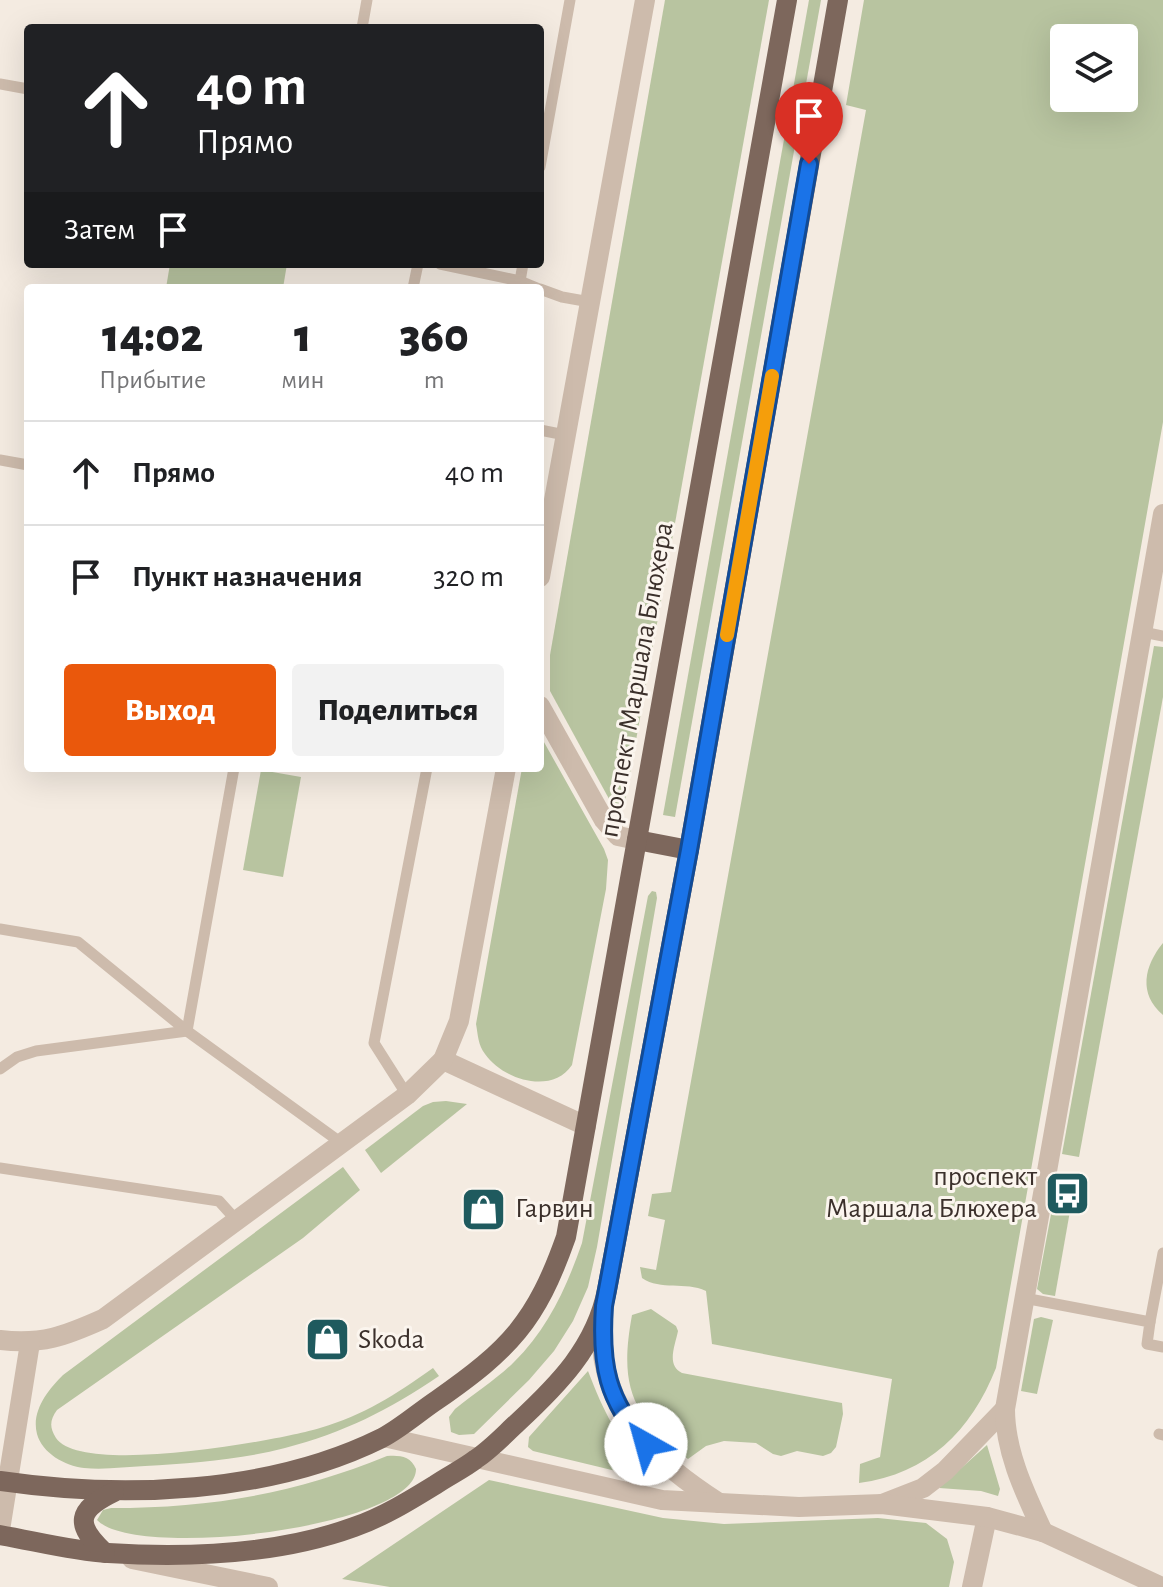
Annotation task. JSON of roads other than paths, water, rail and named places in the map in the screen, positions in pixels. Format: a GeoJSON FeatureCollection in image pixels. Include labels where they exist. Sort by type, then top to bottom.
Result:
{"type":"FeatureCollection","features":[{"type":"Feature","properties":{"kind":"main road","name":"проспект Маршала Блюхера"},"geometry":{"type":"LineString","coordinates":[[4,1482],[114,1492],[196,1487],[308,1465],[384,1437],[486,1365],[510,1342],[534,1311],[552,1278],[566,1237],[787,0]]}},
{"type":"Feature","properties":{"kind":"main road"},"geometry":{"type":"LineString","coordinates":[[0,1533],[105,1553],[227,1552],[314,1538],[354,1527],[391,1511],[476,1459],[537,1404],[568,1372],[588,1345],[604,1306],[689,850],[838,0]]}},
{"type":"Feature","properties":{"kind":"main road"},"geometry":{"type":"LineString","coordinates":[[637,840],[689,850]]}},
{"type":"Feature","properties":{"kind":"main road"},"geometry":{"type":"LineString","coordinates":[[105,1553],[89,1538],[84,1525],[86,1511],[93,1502],[114,1492]]}},
{"type":"Feature","properties":{"kind":"street"},"geometry":{"type":"LineString","coordinates":[[544,554],[645,0]]}},
{"type":"Feature","properties":{"kind":"street"},"geometry":{"type":"LineString","coordinates":[[1043,1532],[1021,1486],[1005,1430],[1005,1409],[1153,634],[1163,514]]}},
{"type":"Feature","properties":{"kind":"street"},"geometry":{"type":"LineString","coordinates":[[544,713],[604,820],[618,836],[637,840]]}},
{"type":"Feature","properties":{"kind":"street"},"geometry":{"type":"LineString","coordinates":[[0,1340],[30,1343],[63,1336],[103,1319],[407,1095],[443,1060],[459,1021],[505,772]]}},
{"type":"Feature","properties":{"kind":"street"},"geometry":{"type":"LineString","coordinates":[[443,1060],[586,1126]]}},
{"type":"Feature","properties":{"kind":"street"},"geometry":{"type":"LineString","coordinates":[[604,1306],[601,1346],[614,1396],[626,1421],[683,1480],[723,1505]]}},
{"type":"Feature","properties":{"kind":"street"},"geometry":{"type":"LineString","coordinates":[[0,1533],[4,1482],[30,1343]]}},
{"type":"Feature","properties":{"kind":"street"},"geometry":{"type":"LineString","coordinates":[[882,1504],[923,1488],[1005,1409]]}},
{"type":"Feature","properties":{"kind":"street"},"geometry":{"type":"LineString","coordinates":[[384,1437],[662,1500],[799,1507],[882,1504],[987,1517],[1043,1532],[1162,1587]]}},
{"type":"Feature","properties":{"kind":"street"},"geometry":{"type":"LineString","coordinates":[[972,1587],[987,1517]]}},
{"type":"Feature","properties":{"kind":"street"},"geometry":{"type":"LineString","coordinates":[[105,1553],[268,1587]]}},
{"type":"Feature","properties":{"kind":"lane"},"geometry":{"type":"LineString","coordinates":[[363,24],[367,0]]}},
{"type":"Feature","properties":{"kind":"lane"},"geometry":{"type":"LineString","coordinates":[[544,145],[570,0]]}},
{"type":"Feature","properties":{"kind":"lane"},"geometry":{"type":"LineString","coordinates":[[0,84],[24,88]]}},
{"type":"Feature","properties":{"kind":"lane"},"geometry":{"type":"LineString","coordinates":[[459,268],[527,284]]}},
{"type":"Feature","properties":{"kind":"lane"},"geometry":{"type":"LineString","coordinates":[[520,281],[522,268]]}},
{"type":"Feature","properties":{"kind":"lane"},"geometry":{"type":"LineString","coordinates":[[544,291],[590,302]]}},
{"type":"Feature","properties":{"kind":"lane"},"geometry":{"type":"LineString","coordinates":[[544,431],[565,435]]}},
{"type":"Feature","properties":{"kind":"lane"},"geometry":{"type":"LineString","coordinates":[[0,460],[24,464]]}},
{"type":"Feature","properties":{"kind":"lane"},"geometry":{"type":"LineString","coordinates":[[187,1031],[233,772]]}},
{"type":"Feature","properties":{"kind":"lane"},"geometry":{"type":"LineString","coordinates":[[407,1095],[374,1043],[426,772]]}},
{"type":"Feature","properties":{"kind":"lane"},"geometry":{"type":"LineString","coordinates":[[0,929],[78,942],[187,1031],[340,1142]]}},
{"type":"Feature","properties":{"kind":"lane"},"geometry":{"type":"LineString","coordinates":[[0,1069],[17,1057],[36,1051],[187,1031]]}},
{"type":"Feature","properties":{"kind":"lane"},"geometry":{"type":"LineString","coordinates":[[0,1168],[219,1201],[237,1221]]}},
{"type":"Feature","properties":{"kind":"lane"},"geometry":{"type":"LineString","coordinates":[[1163,1253],[1147,1344],[1163,1347]]}},
{"type":"Feature","properties":{"kind":"lane"},"geometry":{"type":"LineString","coordinates":[[1024,1298],[1150,1322]]}},
{"type":"Feature","properties":{"kind":"place","name":"проспект Маршала Блюхера"},"geometry":{"type":"Point","coordinates":[1068,1193]}},
{"type":"Feature","properties":{"kind":"place","name":"Гарвин"},"geometry":{"type":"Point","coordinates":[484,1209]}},
{"type":"Feature","properties":{"kind":"place","name":"Skoda"},"geometry":{"type":"Point","coordinates":[327,1340]}}]}
